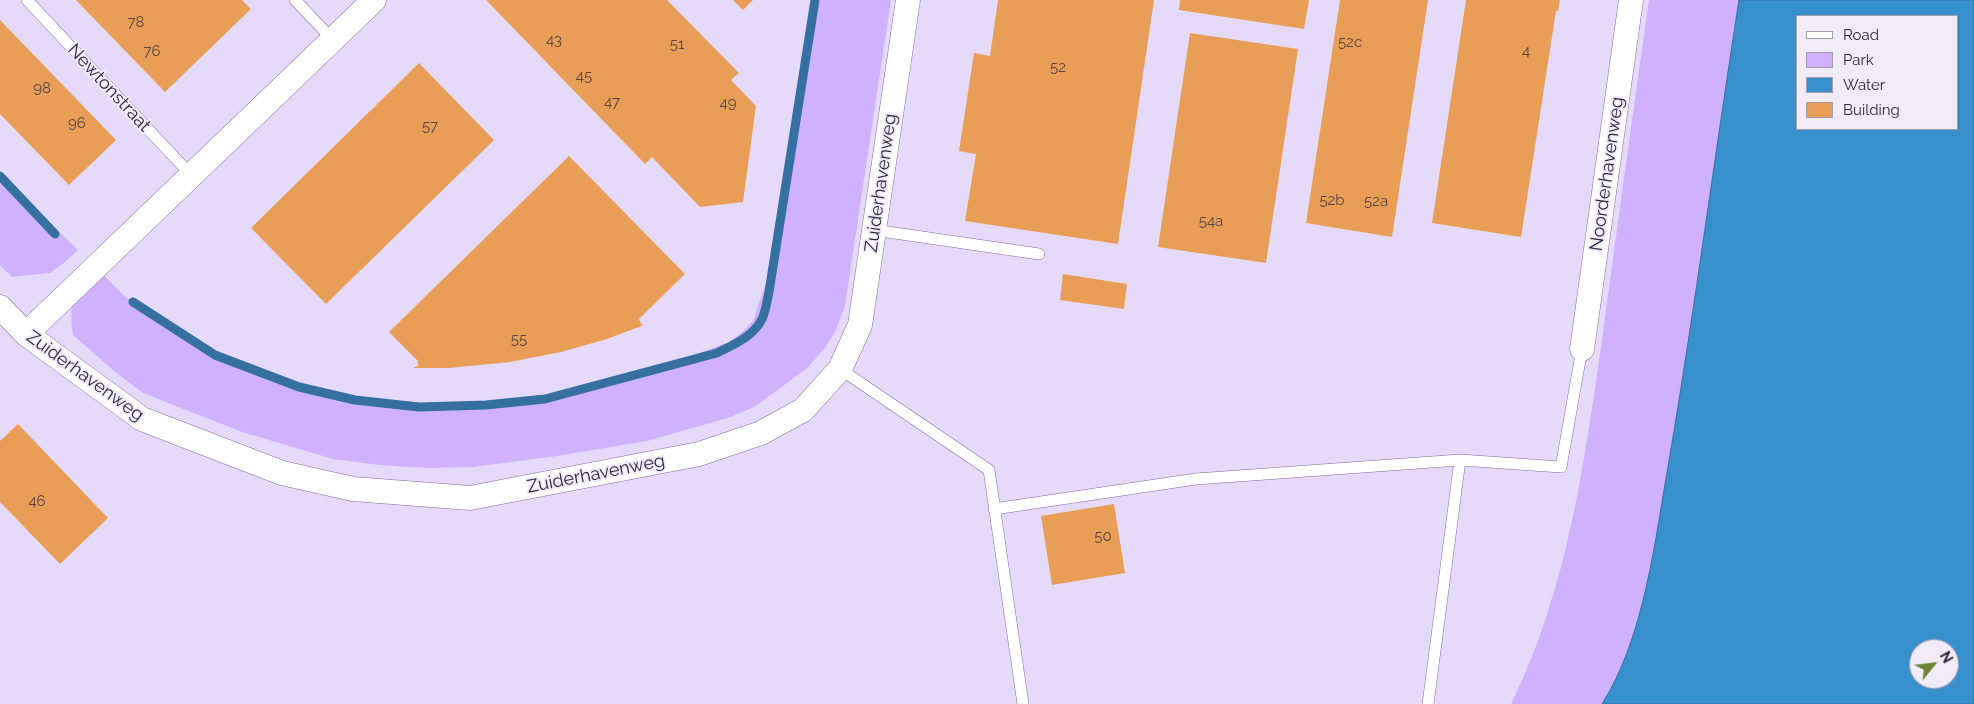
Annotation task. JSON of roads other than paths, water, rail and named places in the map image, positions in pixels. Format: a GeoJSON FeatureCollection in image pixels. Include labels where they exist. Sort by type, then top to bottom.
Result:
{"type":"FeatureCollection","features":[{"type":"Feature","properties":{"kind":"street"},"geometry":{"type":"LineString","coordinates":[[26,334],[374,0]]}},
{"type":"Feature","properties":{"kind":"street","name":"Zuiderhavenweg"},"geometry":{"type":"LineString","coordinates":[[0,307],[26,334],[142,419],[282,474],[353,489],[470,498],[699,454],[761,433],[804,410],[840,369],[860,325],[908,0]]}},
{"type":"Feature","properties":{"kind":"street","name":"Noorderhavenweg"},"geometry":{"type":"LineString","coordinates":[[1582,349],[1631,0]]}},
{"type":"Feature","properties":{"kind":"lane","name":"Newtonstraat"},"geometry":{"type":"LineString","coordinates":[[27,0],[191,176]]}},
{"type":"Feature","properties":{"kind":"lane"},"geometry":{"type":"LineString","coordinates":[[295,0],[333,40]]}},
{"type":"Feature","properties":{"kind":"lane"},"geometry":{"type":"LineString","coordinates":[[874,230],[1039,254]]}},
{"type":"Feature","properties":{"kind":"lane"},"geometry":{"type":"LineString","coordinates":[[994,509],[1196,480],[1460,460],[1561,467],[1582,349]]}},
{"type":"Feature","properties":{"kind":"lane"},"geometry":{"type":"LineString","coordinates":[[840,369],[989,470],[1023,704]]}},
{"type":"Feature","properties":{"kind":"lane"},"geometry":{"type":"LineString","coordinates":[[1428,704],[1460,460]]}},
{"type":"Feature","properties":{"kind":"water"},"geometry":{"type":"Polygon","coordinates":[[[1739,0],[1974,0],[1974,704],[1602,704],[1617,677],[1629,648],[1638,618],[1653,554],[1688,346],[1739,0]]]}},
{"type":"Feature","properties":{"kind":"waterway"},"geometry":{"type":"LineString","coordinates":[[133,302],[215,355],[299,387],[355,400],[419,407],[486,405],[545,399],[717,353],[748,336],[758,325],[764,313],[769,292],[815,0]]}},
{"type":"Feature","properties":{"kind":"waterway"},"geometry":{"type":"LineString","coordinates":[[0,176],[55,234]]}}]}
